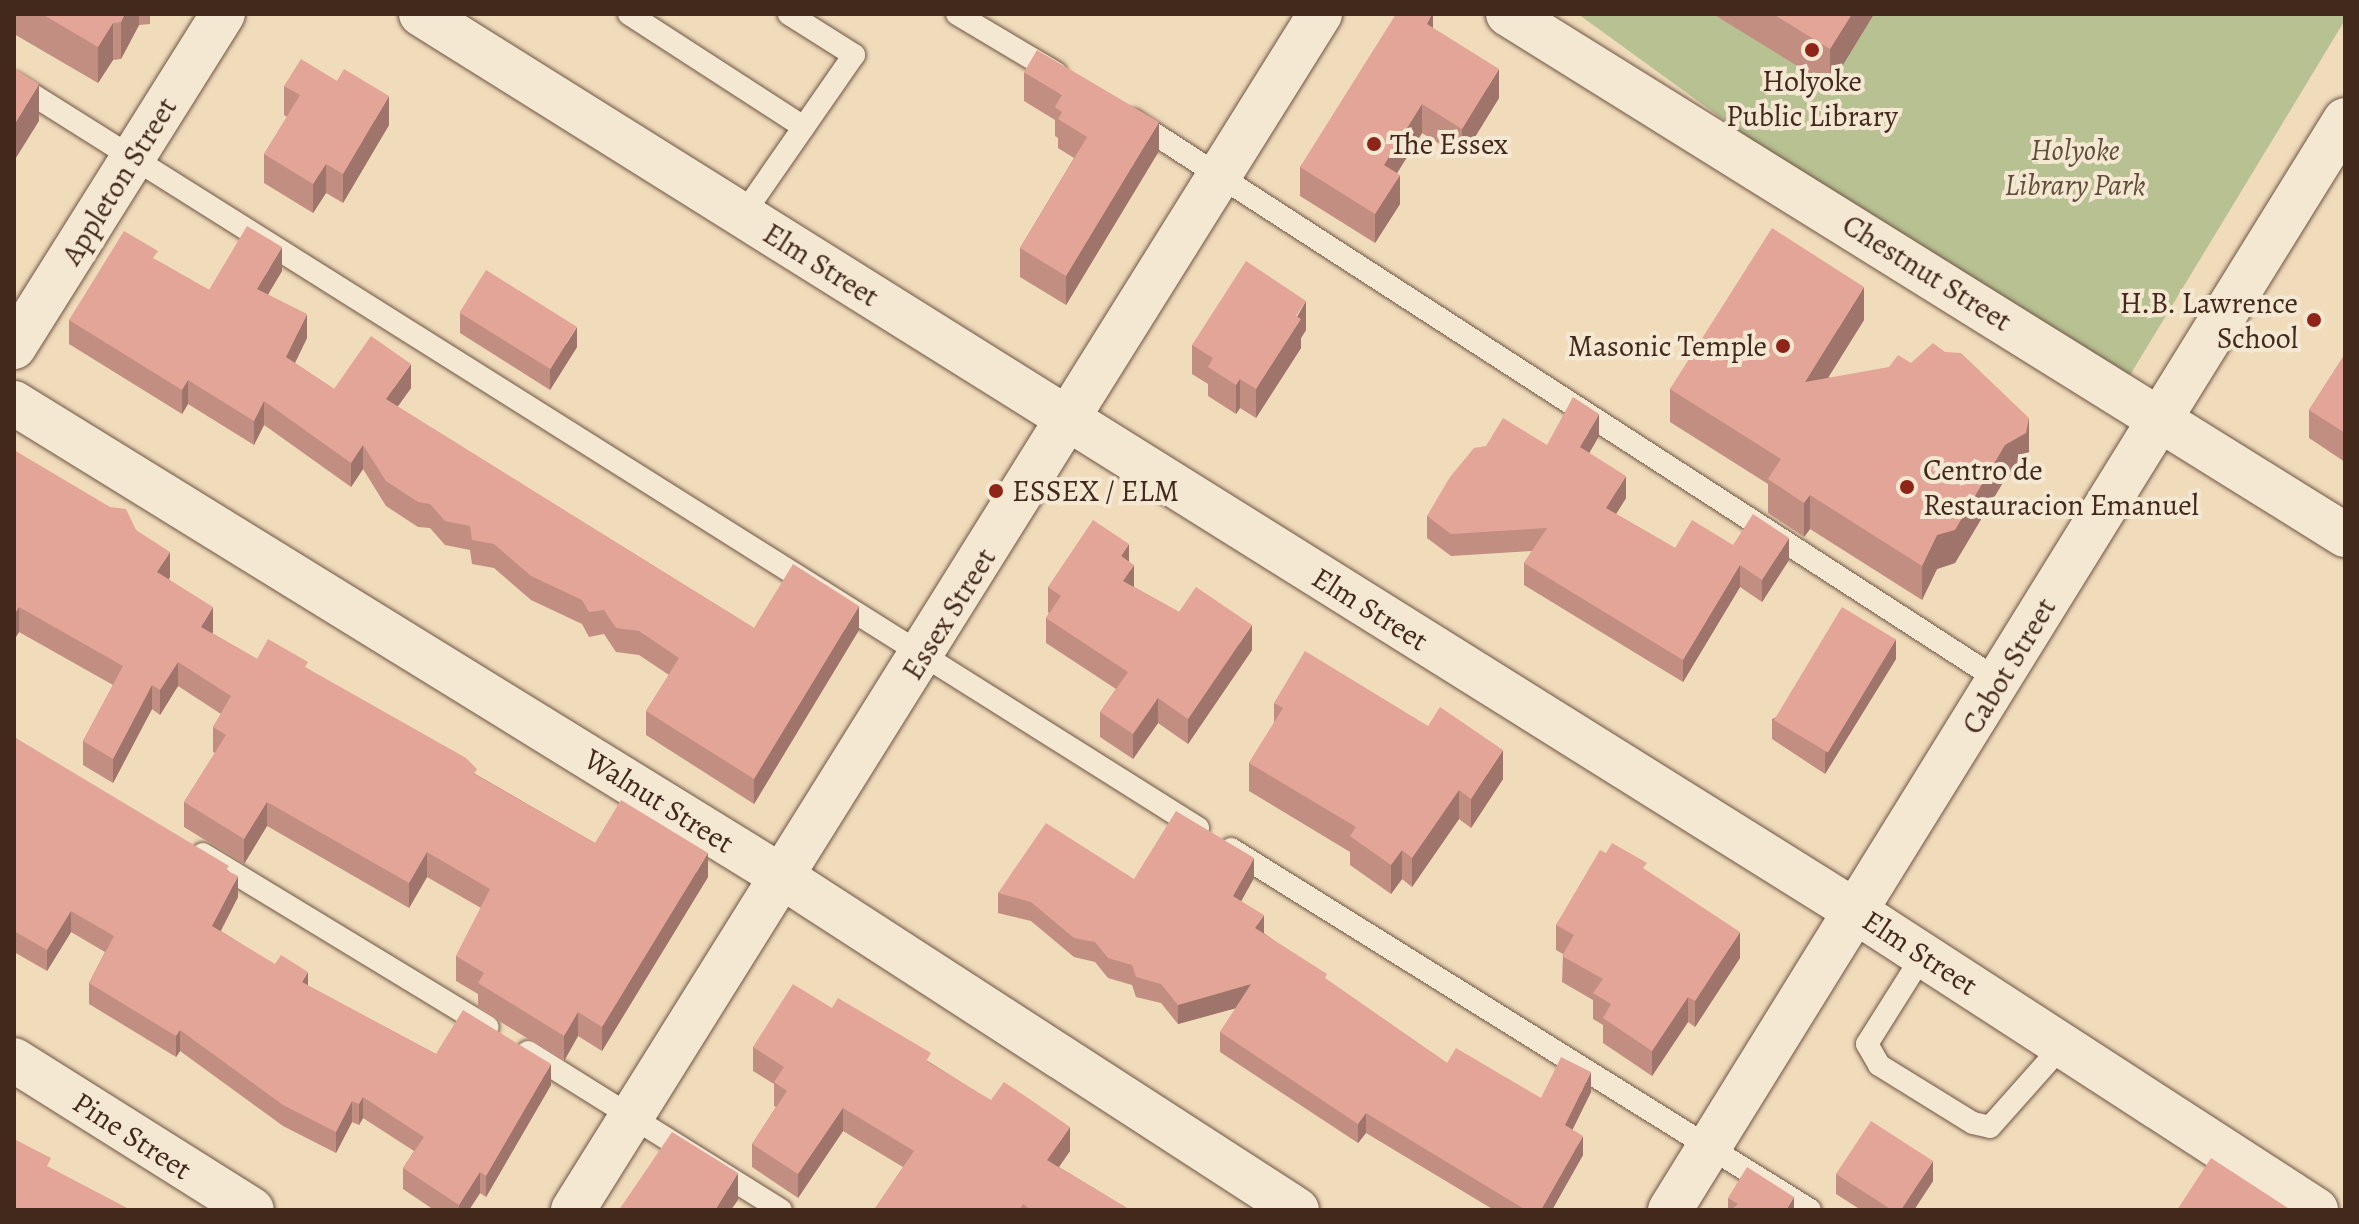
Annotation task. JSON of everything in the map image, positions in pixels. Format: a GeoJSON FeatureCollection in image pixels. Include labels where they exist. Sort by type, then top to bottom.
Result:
{"type":"FeatureCollection","features":[{"type":"Feature","properties":{"kind":"street","name":"Appleton Street"},"geometry":{"type":"LineString","coordinates":[[14,347],[223,14]]}},
{"type":"Feature","properties":{"kind":"street","name":"Elm Street"},"geometry":{"type":"LineString","coordinates":[[421,14],[1858,913],[2316,1210]]}},
{"type":"Feature","properties":{"kind":"street","name":"Essex Street"},"geometry":{"type":"LineString","coordinates":[[573,1210],[923,656],[1320,14]]}},
{"type":"Feature","properties":{"kind":"street","name":"Chestnut Street"},"geometry":{"type":"LineString","coordinates":[[1508,14],[2345,535]]}},
{"type":"Feature","properties":{"kind":"street","name":"Cabot Street"},"geometry":{"type":"LineString","coordinates":[[1670,1210],[1858,913],[2345,120]]}},
{"type":"Feature","properties":{"kind":"street","name":"Walnut Street"},"geometry":{"type":"LineString","coordinates":[[14,403],[784,878],[1297,1210]]}},
{"type":"Feature","properties":{"kind":"street","name":"Pine Street"},"geometry":{"type":"LineString","coordinates":[[14,1060],[252,1210]]}},
{"type":"Feature","properties":{"kind":"lane"},"geometry":{"type":"LineString","coordinates":[[629,14],[804,127]]}},
{"type":"Feature","properties":{"kind":"lane"},"geometry":{"type":"LineString","coordinates":[[742,216],[854,55],[789,14]]}},
{"type":"Feature","properties":{"kind":"lane"},"geometry":{"type":"LineString","coordinates":[[957,14],[1076,86]]}},
{"type":"Feature","properties":{"kind":"lane"},"geometry":{"type":"LineString","coordinates":[[14,83],[1810,1210]]}},
{"type":"Feature","properties":{"kind":"lane"},"geometry":{"type":"LineString","coordinates":[[1116,110],[1222,173],[2000,681]]}},
{"type":"Feature","properties":{"kind":"lane"},"geometry":{"type":"LineString","coordinates":[[189,845],[781,1210]]}},
{"type":"Feature","properties":{"kind":"lane"},"geometry":{"type":"LineString","coordinates":[[1923,955],[1867,1044],[1879,1065],[1973,1123],[1990,1127],[2062,1046]]}},
{"type":"Feature","properties":{"kind":"green space","name":"Holyoke Library Park"},"geometry":{"type":"Polygon","coordinates":[[[1578,14],[2345,14],[2345,20],[2127,380],[1815,186],[1578,14]]]}},
{"type":"Feature","properties":{"kind":"building"},"geometry":{"type":"Polygon","coordinates":[[[42,14],[125,14],[121,22],[113,23],[98,47],[42,14]]]}},
{"type":"Feature","properties":{"kind":"building","name":"The Essex"},"geometry":{"type":"Polygon","coordinates":[[[1396,14],[1432,14],[1427,24],[1499,69],[1462,129],[1422,104],[1384,165],[1400,175],[1375,214],[1300,167],[1396,14]]]}},
{"type":"Feature","properties":{"kind":"building"},"geometry":{"type":"Polygon","coordinates":[[[1773,14],[1852,14],[1830,49],[1773,14]]]}},
{"type":"Feature","properties":{"kind":"building"},"geometry":{"type":"Polygon","coordinates":[[[1037,50],[1159,122],[1066,276],[1020,248],[1087,137],[1058,119],[1062,112],[1055,107],[1062,95],[1024,72],[1037,50]]]}},
{"type":"Feature","properties":{"kind":"building"},"geometry":{"type":"Polygon","coordinates":[[[301,59],[337,81],[344,69],[389,96],[343,174],[326,164],[313,184],[264,154],[300,95],[284,86],[301,59]]]}},
{"type":"Feature","properties":{"kind":"building"},"geometry":{"type":"Polygon","coordinates":[[[14,68],[39,84],[14,125],[14,68]]]}},
{"type":"Feature","properties":{"kind":"building"},"geometry":{"type":"Polygon","coordinates":[[[247,226],[282,247],[257,289],[307,314],[286,357],[334,389],[371,336],[411,364],[386,399],[754,628],[793,564],[859,606],[754,779],[646,711],[679,658],[639,631],[616,628],[604,610],[589,612],[582,600],[531,576],[494,544],[472,540],[470,526],[445,521],[430,504],[418,502],[386,481],[363,445],[351,463],[264,401],[254,421],[188,380],[182,390],[69,320],[124,231],[158,251],[153,258],[209,290],[247,226]]]}},
{"type":"Feature","properties":{"kind":"building"},"geometry":{"type":"Polygon","coordinates":[[[1772,228],[1864,287],[1805,382],[1889,367],[1898,355],[1911,363],[1933,343],[1945,352],[1961,353],[2029,418],[2026,433],[2005,445],[1955,530],[1937,535],[1922,566],[1810,495],[1804,503],[1768,479],[1781,459],[1670,389],[1772,228]]]}},
{"type":"Feature","properties":{"kind":"building"},"geometry":{"type":"Polygon","coordinates":[[[1246,261],[1306,301],[1296,316],[1301,319],[1256,389],[1240,379],[1236,385],[1208,367],[1213,358],[1192,345],[1246,261]]]}},
{"type":"Feature","properties":{"kind":"building"},"geometry":{"type":"Polygon","coordinates":[[[486,270],[577,327],[550,369],[460,312],[486,270]]]}},
{"type":"Feature","properties":{"kind":"building"},"geometry":{"type":"Polygon","coordinates":[[[2345,354],[2345,433],[2309,410],[2345,354]]]}},
{"type":"Feature","properties":{"kind":"building"},"geometry":{"type":"Polygon","coordinates":[[[1573,397],[1599,414],[1580,447],[1626,476],[1606,508],[1675,548],[1692,520],[1733,545],[1753,514],[1789,538],[1762,580],[1740,565],[1683,660],[1524,563],[1547,528],[1451,534],[1427,516],[1450,477],[1474,448],[1486,446],[1503,418],[1547,445],[1573,397]]]}},
{"type":"Feature","properties":{"kind":"building"},"geometry":{"type":"Polygon","coordinates":[[[14,450],[110,507],[126,509],[136,530],[170,552],[157,572],[213,607],[201,627],[257,659],[268,639],[308,662],[305,667],[466,758],[477,769],[474,774],[595,843],[621,800],[708,853],[602,1027],[578,1012],[564,1036],[478,983],[484,973],[456,956],[490,889],[427,852],[409,883],[267,802],[244,839],[184,802],[226,735],[213,727],[231,696],[178,662],[160,690],[152,685],[113,759],[83,741],[123,666],[19,607],[14,615],[14,450]]]}},
{"type":"Feature","properties":{"kind":"building"},"geometry":{"type":"Polygon","coordinates":[[[1093,520],[1129,544],[1121,556],[1134,565],[1123,581],[1179,612],[1196,587],[1252,625],[1188,719],[1158,698],[1133,734],[1100,712],[1128,672],[1046,618],[1061,596],[1048,587],[1093,520]]]}},
{"type":"Feature","properties":{"kind":"building"},"geometry":{"type":"Polygon","coordinates":[[[1842,607],[1896,639],[1828,753],[1774,720],[1842,607]]]}},
{"type":"Feature","properties":{"kind":"building"},"geometry":{"type":"Polygon","coordinates":[[[1305,651],[1428,726],[1440,707],[1503,750],[1471,799],[1459,790],[1412,858],[1402,850],[1391,865],[1350,836],[1356,827],[1249,763],[1283,708],[1274,703],[1305,651]]]}},
{"type":"Feature","properties":{"kind":"building"},"geometry":{"type":"Polygon","coordinates":[[[14,737],[229,866],[226,870],[238,876],[212,926],[275,964],[281,955],[308,972],[302,982],[436,1054],[463,1010],[551,1064],[486,1176],[480,1172],[459,1205],[403,1168],[424,1137],[363,1097],[359,1104],[352,1101],[336,1132],[283,1105],[180,1030],[176,1036],[89,983],[114,936],[71,911],[47,950],[14,931],[14,737]]]}},
{"type":"Feature","properties":{"kind":"building"},"geometry":{"type":"Polygon","coordinates":[[[1176,811],[1254,858],[1233,896],[1264,915],[1255,928],[1327,974],[1325,978],[1447,1063],[1456,1048],[1541,1098],[1561,1057],[1591,1072],[1565,1125],[1583,1136],[1541,1210],[1526,1210],[1366,1113],[1358,1124],[1220,1032],[1251,984],[1178,1005],[1161,984],[1136,977],[1132,965],[1108,958],[1095,942],[1074,938],[1031,902],[998,893],[1046,823],[1134,879],[1176,811]]]}},
{"type":"Feature","properties":{"kind":"building"},"geometry":{"type":"Polygon","coordinates":[[[1612,843],[1647,863],[1643,868],[1740,932],[1695,1001],[1688,997],[1652,1051],[1603,1018],[1611,1004],[1593,993],[1603,979],[1562,956],[1574,935],[1556,925],[1600,850],[1606,853],[1612,843]]]}},
{"type":"Feature","properties":{"kind":"building"},"geometry":{"type":"Polygon","coordinates":[[[793,984],[832,1008],[838,998],[931,1053],[926,1061],[991,1100],[1004,1082],[1028,1098],[1070,1127],[1047,1160],[1130,1210],[1031,1210],[1023,1204],[1019,1210],[874,1210],[914,1151],[843,1108],[798,1174],[752,1144],[787,1091],[774,1082],[784,1067],[753,1047],[793,984]]]}},
{"type":"Feature","properties":{"kind":"building"},"geometry":{"type":"Polygon","coordinates":[[[1871,1121],[1933,1161],[1901,1210],[1892,1210],[1836,1174],[1871,1121]]]}},
{"type":"Feature","properties":{"kind":"building"},"geometry":{"type":"Polygon","coordinates":[[[672,1132],[738,1173],[715,1210],[619,1210],[672,1132]]]}},
{"type":"Feature","properties":{"kind":"building"},"geometry":{"type":"Polygon","coordinates":[[[14,1139],[51,1158],[47,1166],[131,1210],[14,1210],[14,1139]]]}},
{"type":"Feature","properties":{"kind":"building"},"geometry":{"type":"Polygon","coordinates":[[[2211,1158],[2291,1210],[2177,1210],[2211,1158]]]}},
{"type":"Feature","properties":{"kind":"building"},"geometry":{"type":"Polygon","coordinates":[[[1747,1167],[1794,1197],[1786,1210],[1731,1210],[1738,1204],[1728,1198],[1747,1167]]]}},
{"type":"Feature","properties":{"kind":"place","name":"Holyoke Public Library"},"geometry":{"type":"Point","coordinates":[1812,50]}},
{"type":"Feature","properties":{"kind":"place","name":"The Essex"},"geometry":{"type":"Point","coordinates":[1374,144]}},
{"type":"Feature","properties":{"kind":"place","name":"H.B. Lawrence School"},"geometry":{"type":"Point","coordinates":[2314,320]}},
{"type":"Feature","properties":{"kind":"place","name":"Masonic Temple"},"geometry":{"type":"Point","coordinates":[1783,346]}},
{"type":"Feature","properties":{"kind":"place","name":"Centro de Restauracion Emanuel"},"geometry":{"type":"Point","coordinates":[1907,487]}},
{"type":"Feature","properties":{"kind":"place","name":"ESSEX / ELM"},"geometry":{"type":"Point","coordinates":[996,491]}}]}
